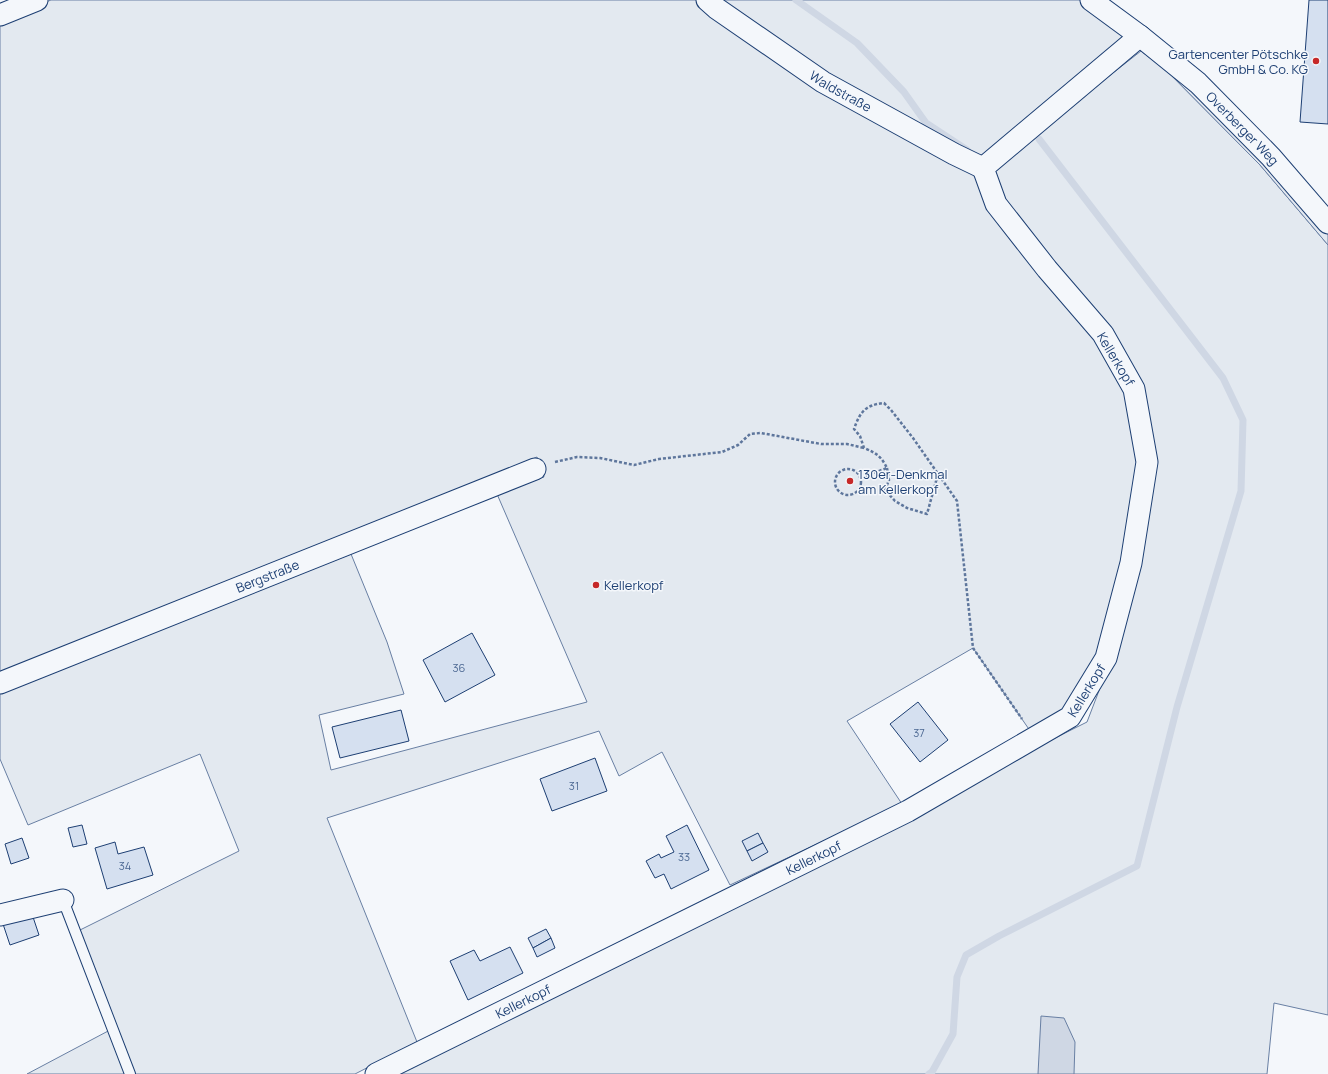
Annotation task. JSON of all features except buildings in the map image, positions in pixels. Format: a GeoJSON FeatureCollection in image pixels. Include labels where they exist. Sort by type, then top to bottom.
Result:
{"type":"FeatureCollection","features":[{"type":"Feature","properties":{"kind":"street"},"geometry":{"type":"LineString","coordinates":[[0,15],[37,0]]}},
{"type":"Feature","properties":{"kind":"street","name":"Waldstraße"},"geometry":{"type":"LineString","coordinates":[[707,0],[716,8],[823,82],[954,154],[983,168]]}},
{"type":"Feature","properties":{"kind":"street","name":"Overberger Weg"},"geometry":{"type":"LineString","coordinates":[[1091,0],[1140,36],[1198,83],[1271,157],[1328,223]]}},
{"type":"Feature","properties":{"kind":"street"},"geometry":{"type":"LineString","coordinates":[[983,168],[1140,36]]}},
{"type":"Feature","properties":{"kind":"street","name":"Kellerkopf"},"geometry":{"type":"LineString","coordinates":[[376,1074],[908,811],[1035,738],[1070,716],[1106,658],[1131,563],[1147,462],[1134,389],[1103,334],[1047,269],[996,204],[983,168]]}},
{"type":"Feature","properties":{"kind":"street","name":"Bergstraße"},"geometry":{"type":"LineString","coordinates":[[0,683],[535,469]]}},
{"type":"Feature","properties":{"kind":"street"},"geometry":{"type":"LineString","coordinates":[[0,914],[63,900]]}},
{"type":"Feature","properties":{"kind":"lane"},"geometry":{"type":"LineString","coordinates":[[63,900],[130,1074]]}},
{"type":"Feature","properties":{"kind":"path"},"geometry":{"type":"LineString","coordinates":[[864,448],[860,436],[854,429],[859,414],[874,404],[884,403],[913,438],[957,501],[973,648],[1035,738]]}},
{"type":"Feature","properties":{"kind":"path"},"geometry":{"type":"LineString","coordinates":[[535,469],[562,460],[577,457],[600,458],[634,465],[659,459],[722,452],[738,445],[750,434],[761,433],[821,444],[847,444],[873,452],[882,458],[887,468],[889,480],[886,490],[895,501],[907,508],[927,514],[938,474]]}},
{"type":"Feature","properties":{"kind":"path"},"geometry":{"type":"LineString","coordinates":[[860,478],[887,468]]}},
{"type":"Feature","properties":{"kind":"path"},"geometry":{"type":"LineString","coordinates":[[846,469],[858,473],[860,478],[861,481],[859,489],[852,495],[844,494],[837,489],[836,477],[846,469]]}},
{"type":"Feature","properties":{"kind":"shaded area"},"geometry":{"type":"Polygon","coordinates":[[[51,0],[702,0],[980,169],[1044,270],[1132,391],[1142,462],[1124,563],[1098,656],[1065,708],[1035,738],[973,648],[847,721],[902,804],[730,885],[662,752],[619,776],[599,731],[327,818],[417,1042],[355,1074],[133,1074],[78,931],[239,851],[200,754],[28,825],[0,759],[0,689],[351,554],[387,642],[404,694],[319,715],[331,770],[587,702],[497,494],[544,477],[537,457],[365,529],[0,675],[0,20],[51,0]]]}},
{"type":"Feature","properties":{"kind":"shaded area"},"geometry":{"type":"Polygon","coordinates":[[[710,0],[1081,0],[1132,36],[986,161],[824,80],[710,0]]]}},
{"type":"Feature","properties":{"kind":"shaded area"},"geometry":{"type":"Polygon","coordinates":[[[1141,51],[1166,70],[1260,165],[1328,245],[1328,1015],[1274,1003],[1267,1074],[397,1074],[899,816],[1087,722],[1110,662],[1136,563],[1139,388],[1000,203],[990,169],[1141,51]]]}},
{"type":"Feature","properties":{"kind":"shaded area"},"geometry":{"type":"Polygon","coordinates":[[[1171,65],[1328,230],[1328,245],[1260,165],[1166,70],[1171,65]]]}},
{"type":"Feature","properties":{"kind":"shaded area"},"geometry":{"type":"Polygon","coordinates":[[[1041,1016],[1064,1018],[1075,1042],[1074,1074],[1038,1074],[1041,1016]]]}},
{"type":"Feature","properties":{"kind":"shaded area"},"geometry":{"type":"Polygon","coordinates":[[[110,1030],[127,1074],[27,1074],[110,1030]]]}},
{"type":"Feature","properties":{"kind":"waterway"},"geometry":{"type":"LineString","coordinates":[[796,0],[857,43],[904,92],[926,123],[967,150]]}},
{"type":"Feature","properties":{"kind":"waterway"},"geometry":{"type":"LineString","coordinates":[[929,1074],[932,1072],[953,1034],[957,977],[966,955],[999,936],[1137,866],[1177,707],[1241,491],[1243,420],[1223,378],[1039,139]]}},
{"type":"Feature","properties":{"kind":"place","name":"Gartencenter Pötschke GmbH & Co. KG"},"geometry":{"type":"Point","coordinates":[1316,61]}},
{"type":"Feature","properties":{"kind":"place","name":"130er-Denkmal am Kellerkopf"},"geometry":{"type":"Point","coordinates":[850,481]}},
{"type":"Feature","properties":{"kind":"place","name":"Kellerkopf"},"geometry":{"type":"Point","coordinates":[596,585]}}]}
